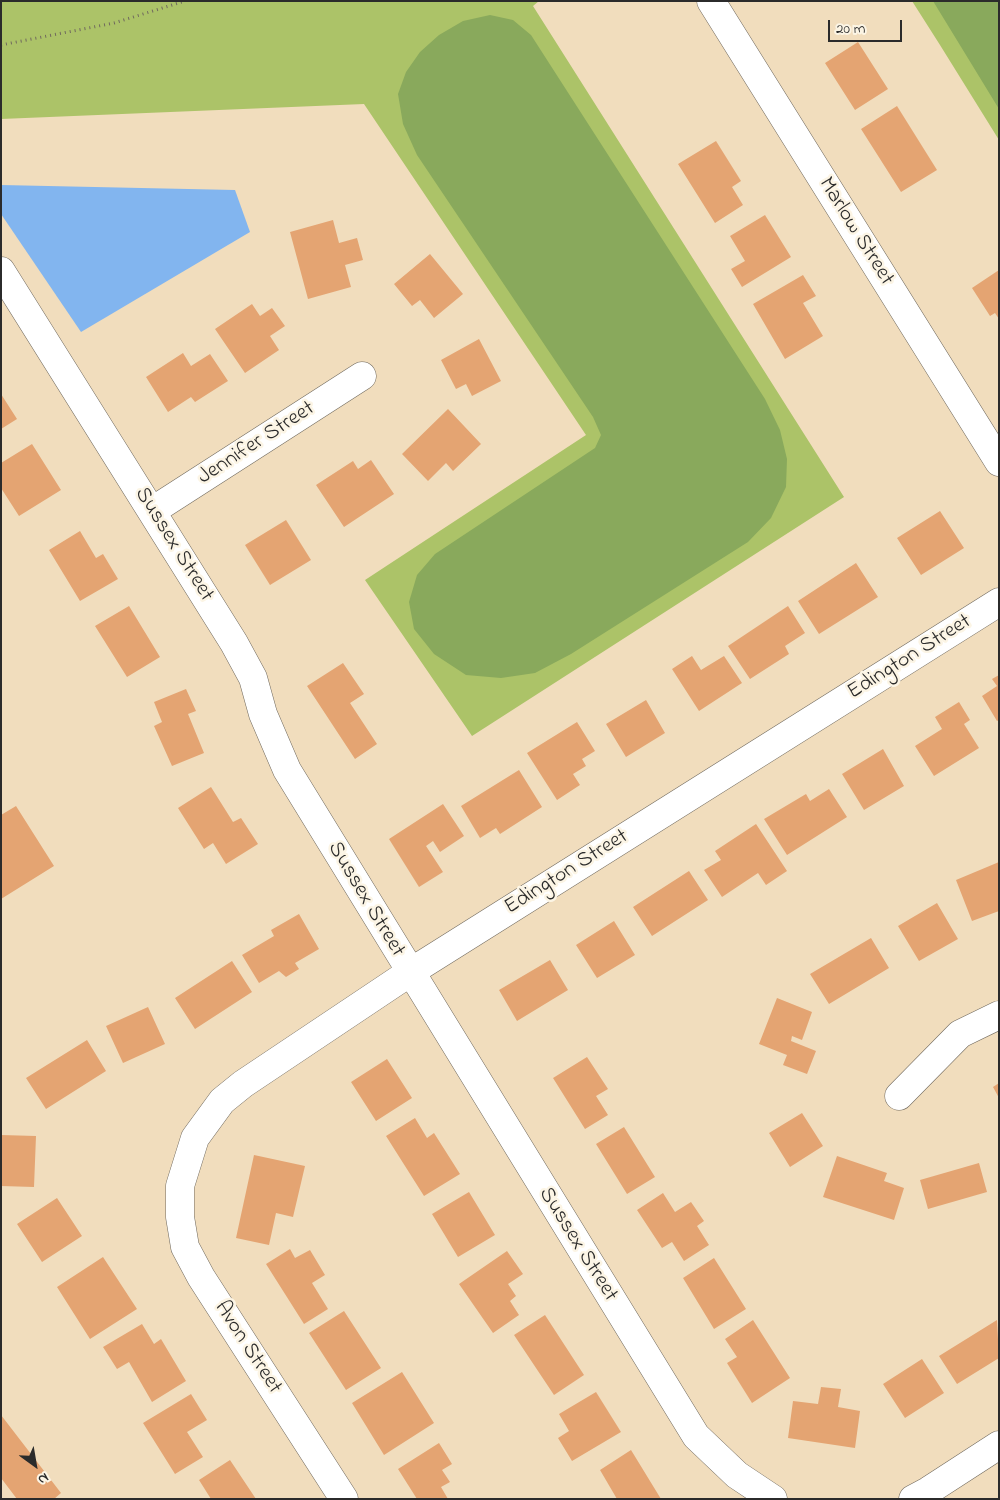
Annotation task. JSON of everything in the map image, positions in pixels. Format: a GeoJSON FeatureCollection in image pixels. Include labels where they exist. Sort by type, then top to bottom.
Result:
{"type":"FeatureCollection","features":[{"type":"Feature","properties":{"kind":"street","name":"Marlow Street"},"geometry":{"type":"LineString","coordinates":[[711,1],[999,462]]}},
{"type":"Feature","properties":{"kind":"street","name":"Sussex Street"},"geometry":{"type":"LineString","coordinates":[[1,270],[152,511],[253,678],[262,714],[287,770],[409,972],[696,1436],[737,1475],[772,1499]]}},
{"type":"Feature","properties":{"kind":"street","name":"Jennifer Street"},"geometry":{"type":"LineString","coordinates":[[152,511],[362,376]]}},
{"type":"Feature","properties":{"kind":"street","name":"Edington Street"},"geometry":{"type":"LineString","coordinates":[[180,1186],[195,1138],[222,1101],[243,1084],[409,972],[999,602]]}},
{"type":"Feature","properties":{"kind":"street"},"geometry":{"type":"LineString","coordinates":[[899,1096],[960,1034],[999,1015]]}},
{"type":"Feature","properties":{"kind":"street","name":"Avon Street"},"geometry":{"type":"LineString","coordinates":[[180,1186],[180,1217],[185,1247],[201,1277],[344,1499]]}},
{"type":"Feature","properties":{"kind":"street"},"geometry":{"type":"LineString","coordinates":[[913,1499],[928,1492],[999,1445]]}},
{"type":"Feature","properties":{"kind":"path"},"geometry":{"type":"LineString","coordinates":[[1,45],[114,23],[185,1]]}},
{"type":"Feature","properties":{"kind":"green space"},"geometry":{"type":"Polygon","coordinates":[[[1,1],[539,1],[533,6],[844,497],[472,736],[365,580],[586,435],[364,104],[1,119],[1,1]]]}},
{"type":"Feature","properties":{"kind":"green space"},"geometry":{"type":"Polygon","coordinates":[[[912,1],[999,1],[999,140],[940,45],[912,1]]]}},
{"type":"Feature","properties":{"kind":"green space"},"geometry":{"type":"Polygon","coordinates":[[[933,1],[999,1],[999,109],[933,1]]]}},
{"type":"Feature","properties":{"kind":"green space"},"geometry":{"type":"Polygon","coordinates":[[[490,15],[513,20],[531,35],[765,399],[780,430],[787,459],[786,487],[771,518],[748,542],[571,654],[535,673],[501,678],[466,675],[434,654],[414,629],[409,602],[417,575],[435,554],[595,448],[601,435],[593,417],[417,155],[403,124],[398,94],[406,72],[420,52],[439,35],[463,21],[490,15]]]}},
{"type":"Feature","properties":{"kind":"water"},"geometry":{"type":"Polygon","coordinates":[[[1,185],[235,190],[250,232],[81,332],[1,214],[1,185]]]}},
{"type":"Feature","properties":{"kind":"building"},"geometry":{"type":"Polygon","coordinates":[[[858,42],[888,89],[855,110],[825,63],[858,42]]]}},
{"type":"Feature","properties":{"kind":"building"},"geometry":{"type":"Polygon","coordinates":[[[897,106],[937,170],[901,192],[861,129],[897,106]]]}},
{"type":"Feature","properties":{"kind":"building"},"geometry":{"type":"Polygon","coordinates":[[[716,141],[741,181],[732,187],[743,205],[715,223],[678,164],[716,141]]]}},
{"type":"Feature","properties":{"kind":"building"},"geometry":{"type":"Polygon","coordinates":[[[765,215],[791,257],[742,287],[731,269],[745,261],[730,236],[765,215]]]}},
{"type":"Feature","properties":{"kind":"building"},"geometry":{"type":"Polygon","coordinates":[[[333,220],[339,243],[357,238],[363,260],[345,265],[351,287],[308,299],[290,232],[333,220]]]}},
{"type":"Feature","properties":{"kind":"building"},"geometry":{"type":"Polygon","coordinates":[[[430,254],[463,294],[434,318],[420,300],[412,306],[394,284],[430,254]]]}},
{"type":"Feature","properties":{"kind":"building"},"geometry":{"type":"Polygon","coordinates":[[[999,270],[999,319],[995,313],[990,316],[972,288],[999,270]]]}},
{"type":"Feature","properties":{"kind":"building"},"geometry":{"type":"Polygon","coordinates":[[[803,275],[816,296],[803,303],[823,336],[785,359],[753,304],[803,275]]]}},
{"type":"Feature","properties":{"kind":"building"},"geometry":{"type":"Polygon","coordinates":[[[252,304],[260,316],[272,308],[285,326],[270,336],[279,350],[245,373],[215,329],[252,304]]]}},
{"type":"Feature","properties":{"kind":"building"},"geometry":{"type":"Polygon","coordinates":[[[479,339],[501,381],[472,396],[466,384],[456,389],[441,360],[479,339]]]}},
{"type":"Feature","properties":{"kind":"building"},"geometry":{"type":"Polygon","coordinates":[[[183,353],[191,366],[210,354],[228,381],[195,402],[191,397],[168,412],[146,377],[183,353]]]}},
{"type":"Feature","properties":{"kind":"building"},"geometry":{"type":"Polygon","coordinates":[[[1,394],[17,419],[1,429],[1,394]]]}},
{"type":"Feature","properties":{"kind":"building"},"geometry":{"type":"Polygon","coordinates":[[[448,409],[481,444],[453,471],[446,463],[428,481],[402,454],[448,409]]]}},
{"type":"Feature","properties":{"kind":"building"},"geometry":{"type":"Polygon","coordinates":[[[32,444],[61,490],[19,516],[1,488],[1,463],[32,444]]]}},
{"type":"Feature","properties":{"kind":"building"},"geometry":{"type":"Polygon","coordinates":[[[371,460],[394,494],[344,527],[316,485],[353,461],[358,469],[371,460]]]}},
{"type":"Feature","properties":{"kind":"building"},"geometry":{"type":"Polygon","coordinates":[[[940,511],[964,548],[921,575],[897,538],[940,511]]]}},
{"type":"Feature","properties":{"kind":"building"},"geometry":{"type":"Polygon","coordinates":[[[286,520],[311,560],[270,585],[245,545],[286,520]]]}},
{"type":"Feature","properties":{"kind":"building"},"geometry":{"type":"Polygon","coordinates":[[[80,531],[96,558],[103,554],[118,579],[80,601],[49,550],[80,531]]]}},
{"type":"Feature","properties":{"kind":"building"},"geometry":{"type":"Polygon","coordinates":[[[856,563],[878,597],[819,634],[798,601],[856,563]]]}},
{"type":"Feature","properties":{"kind":"building"},"geometry":{"type":"Polygon","coordinates":[[[129,606],[160,657],[127,677],[95,626],[129,606]]]}},
{"type":"Feature","properties":{"kind":"building"},"geometry":{"type":"Polygon","coordinates":[[[788,606],[805,633],[785,646],[789,654],[750,679],[728,646],[788,606]]]}},
{"type":"Feature","properties":{"kind":"building"},"geometry":{"type":"Polygon","coordinates":[[[692,656],[701,670],[724,656],[742,683],[699,711],[672,669],[692,656]]]}},
{"type":"Feature","properties":{"kind":"building"},"geometry":{"type":"Polygon","coordinates":[[[343,663],[364,694],[350,703],[377,744],[355,759],[307,686],[343,663]]]}},
{"type":"Feature","properties":{"kind":"building"},"geometry":{"type":"Polygon","coordinates":[[[999,675],[999,720],[997,721],[982,696],[997,686],[992,679],[999,675]]]}},
{"type":"Feature","properties":{"kind":"building"},"geometry":{"type":"Polygon","coordinates":[[[186,689],[196,711],[188,714],[204,753],[172,766],[154,726],[162,722],[154,702],[186,689]]]}},
{"type":"Feature","properties":{"kind":"building"},"geometry":{"type":"Polygon","coordinates":[[[646,700],[665,733],[626,757],[606,724],[646,700]]]}},
{"type":"Feature","properties":{"kind":"building"},"geometry":{"type":"Polygon","coordinates":[[[959,702],[970,720],[964,724],[979,748],[934,776],[915,746],[942,729],[935,717],[959,702]]]}},
{"type":"Feature","properties":{"kind":"building"},"geometry":{"type":"Polygon","coordinates":[[[577,722],[595,751],[582,759],[586,766],[573,774],[580,785],[557,800],[527,753],[577,722]]]}},
{"type":"Feature","properties":{"kind":"building"},"geometry":{"type":"Polygon","coordinates":[[[883,749],[904,786],[864,810],[842,774],[883,749]]]}},
{"type":"Feature","properties":{"kind":"building"},"geometry":{"type":"Polygon","coordinates":[[[519,770],[542,807],[500,834],[496,828],[480,838],[461,806],[519,770]]]}},
{"type":"Feature","properties":{"kind":"building"},"geometry":{"type":"Polygon","coordinates":[[[211,787],[233,822],[241,818],[258,844],[226,864],[213,843],[204,849],[178,808],[211,787]]]}},
{"type":"Feature","properties":{"kind":"building"},"geometry":{"type":"Polygon","coordinates":[[[829,789],[847,817],[787,855],[764,819],[806,794],[810,801],[829,789]]]}},
{"type":"Feature","properties":{"kind":"building"},"geometry":{"type":"Polygon","coordinates":[[[443,804],[464,836],[440,852],[433,841],[426,846],[443,872],[419,887],[389,839],[443,804]]]}},
{"type":"Feature","properties":{"kind":"building"},"geometry":{"type":"Polygon","coordinates":[[[16,806],[54,866],[1,899],[1,815],[16,806]]]}},
{"type":"Feature","properties":{"kind":"building"},"geometry":{"type":"Polygon","coordinates":[[[756,824],[787,871],[766,885],[758,873],[722,897],[704,870],[721,860],[715,851],[756,824]]]}},
{"type":"Feature","properties":{"kind":"building"},"geometry":{"type":"Polygon","coordinates":[[[999,862],[999,911],[972,921],[956,880],[999,862]]]}},
{"type":"Feature","properties":{"kind":"building"},"geometry":{"type":"Polygon","coordinates":[[[689,871],[708,900],[652,936],[633,907],[689,871]]]}},
{"type":"Feature","properties":{"kind":"building"},"geometry":{"type":"Polygon","coordinates":[[[937,903],[958,939],[919,961],[898,926],[937,903]]]}},
{"type":"Feature","properties":{"kind":"building"},"geometry":{"type":"Polygon","coordinates":[[[299,914],[319,949],[295,963],[299,969],[286,977],[279,971],[259,983],[242,955],[274,936],[271,930],[299,914]]]}},
{"type":"Feature","properties":{"kind":"building"},"geometry":{"type":"Polygon","coordinates":[[[614,921],[635,955],[597,978],[576,945],[614,921]]]}},
{"type":"Feature","properties":{"kind":"building"},"geometry":{"type":"Polygon","coordinates":[[[871,938],[889,968],[829,1004],[810,974],[871,938]]]}},
{"type":"Feature","properties":{"kind":"building"},"geometry":{"type":"Polygon","coordinates":[[[550,960],[568,990],[517,1021],[499,990],[550,960]]]}},
{"type":"Feature","properties":{"kind":"building"},"geometry":{"type":"Polygon","coordinates":[[[232,961],[252,992],[195,1029],[175,998],[232,961]]]}},
{"type":"Feature","properties":{"kind":"building"},"geometry":{"type":"Polygon","coordinates":[[[777,998],[812,1012],[802,1040],[792,1036],[791,1041],[816,1051],[807,1074],[783,1065],[787,1055],[759,1044],[777,998]]]}},
{"type":"Feature","properties":{"kind":"building"},"geometry":{"type":"Polygon","coordinates":[[[148,1007],[165,1044],[123,1063],[106,1026],[148,1007]]]}},
{"type":"Feature","properties":{"kind":"building"},"geometry":{"type":"Polygon","coordinates":[[[87,1040],[106,1071],[46,1109],[26,1078],[87,1040]]]}},
{"type":"Feature","properties":{"kind":"building"},"geometry":{"type":"Polygon","coordinates":[[[587,1057],[608,1089],[596,1096],[608,1115],[585,1129],[553,1078],[587,1057]]]}},
{"type":"Feature","properties":{"kind":"building"},"geometry":{"type":"Polygon","coordinates":[[[387,1059],[412,1098],[376,1121],[351,1082],[387,1059]]]}},
{"type":"Feature","properties":{"kind":"building"},"geometry":{"type":"Polygon","coordinates":[[[999,1083],[999,1098],[993,1087],[999,1083]]]}},
{"type":"Feature","properties":{"kind":"building"},"geometry":{"type":"Polygon","coordinates":[[[802,1113],[823,1146],[790,1167],[769,1133],[802,1113]]]}},
{"type":"Feature","properties":{"kind":"building"},"geometry":{"type":"Polygon","coordinates":[[[415,1118],[427,1138],[434,1133],[460,1174],[424,1196],[386,1136],[415,1118]]]}},
{"type":"Feature","properties":{"kind":"building"},"geometry":{"type":"Polygon","coordinates":[[[624,1127],[655,1177],[627,1194],[596,1144],[624,1127]]]}},
{"type":"Feature","properties":{"kind":"building"},"geometry":{"type":"Polygon","coordinates":[[[1,1135],[36,1136],[34,1187],[1,1186],[1,1135]]]}},
{"type":"Feature","properties":{"kind":"building"},"geometry":{"type":"Polygon","coordinates":[[[254,1155],[305,1166],[293,1217],[276,1213],[269,1245],[236,1238],[254,1155]]]}},
{"type":"Feature","properties":{"kind":"building"},"geometry":{"type":"Polygon","coordinates":[[[837,1156],[887,1173],[884,1181],[904,1188],[894,1220],[823,1197],[837,1156]]]}},
{"type":"Feature","properties":{"kind":"building"},"geometry":{"type":"Polygon","coordinates":[[[979,1163],[987,1192],[928,1209],[920,1180],[979,1163]]]}},
{"type":"Feature","properties":{"kind":"building"},"geometry":{"type":"Polygon","coordinates":[[[469,1192],[495,1235],[458,1257],[432,1214],[469,1192]]]}},
{"type":"Feature","properties":{"kind":"building"},"geometry":{"type":"Polygon","coordinates":[[[663,1193],[675,1212],[691,1202],[704,1221],[697,1226],[709,1245],[684,1261],[672,1242],[662,1248],[637,1210],[663,1193]]]}},
{"type":"Feature","properties":{"kind":"building"},"geometry":{"type":"Polygon","coordinates":[[[57,1198],[82,1236],[42,1262],[17,1224],[57,1198]]]}},
{"type":"Feature","properties":{"kind":"building"},"geometry":{"type":"Polygon","coordinates":[[[290,1249],[295,1258],[310,1250],[325,1275],[312,1283],[328,1309],[304,1324],[266,1264],[290,1249]]]}},
{"type":"Feature","properties":{"kind":"building"},"geometry":{"type":"Polygon","coordinates":[[[507,1251],[523,1274],[508,1284],[516,1296],[510,1301],[519,1315],[493,1333],[459,1284],[507,1251]]]}},
{"type":"Feature","properties":{"kind":"building"},"geometry":{"type":"Polygon","coordinates":[[[103,1257],[137,1309],[90,1339],[57,1287],[103,1257]]]}},
{"type":"Feature","properties":{"kind":"building"},"geometry":{"type":"Polygon","coordinates":[[[714,1258],[746,1309],[714,1329],[683,1278],[714,1258]]]}},
{"type":"Feature","properties":{"kind":"building"},"geometry":{"type":"Polygon","coordinates":[[[344,1311],[381,1368],[346,1390],[309,1333],[344,1311]]]}},
{"type":"Feature","properties":{"kind":"building"},"geometry":{"type":"Polygon","coordinates":[[[545,1315],[584,1375],[554,1395],[514,1335],[545,1315]]]}},
{"type":"Feature","properties":{"kind":"building"},"geometry":{"type":"Polygon","coordinates":[[[753,1320],[790,1378],[752,1403],[727,1363],[737,1357],[725,1339],[753,1320]]]}},
{"type":"Feature","properties":{"kind":"building"},"geometry":{"type":"Polygon","coordinates":[[[997,1320],[999,1358],[957,1384],[939,1356],[997,1320]]]}},
{"type":"Feature","properties":{"kind":"building"},"geometry":{"type":"Polygon","coordinates":[[[142,1324],[154,1344],[161,1339],[186,1381],[152,1402],[129,1362],[117,1369],[103,1347],[142,1324]]]}},
{"type":"Feature","properties":{"kind":"building"},"geometry":{"type":"Polygon","coordinates":[[[922,1359],[944,1393],[905,1418],[883,1384],[922,1359]]]}},
{"type":"Feature","properties":{"kind":"building"},"geometry":{"type":"Polygon","coordinates":[[[402,1372],[434,1423],[384,1455],[352,1403],[402,1372]]]}},
{"type":"Feature","properties":{"kind":"building"},"geometry":{"type":"Polygon","coordinates":[[[821,1387],[841,1389],[838,1407],[860,1411],[855,1448],[788,1438],[793,1401],[818,1404],[821,1387]]]}},
{"type":"Feature","properties":{"kind":"building"},"geometry":{"type":"Polygon","coordinates":[[[596,1392],[621,1432],[572,1461],[558,1438],[569,1431],[559,1414],[596,1392]]]}},
{"type":"Feature","properties":{"kind":"building"},"geometry":{"type":"Polygon","coordinates":[[[191,1394],[207,1420],[187,1432],[203,1457],[175,1474],[143,1423],[191,1394]]]}},
{"type":"Feature","properties":{"kind":"building"},"geometry":{"type":"Polygon","coordinates":[[[1,1415],[61,1493],[54,1499],[17,1499],[1,1478],[1,1415]]]}},
{"type":"Feature","properties":{"kind":"building"},"geometry":{"type":"Polygon","coordinates":[[[439,1443],[452,1464],[442,1470],[450,1482],[441,1487],[448,1499],[417,1499],[398,1469],[439,1443]]]}},
{"type":"Feature","properties":{"kind":"building"},"geometry":{"type":"Polygon","coordinates":[[[631,1450],[661,1499],[617,1499],[600,1470],[631,1450]]]}},
{"type":"Feature","properties":{"kind":"building"},"geometry":{"type":"Polygon","coordinates":[[[230,1460],[256,1499],[211,1499],[199,1480],[230,1460]]]}}]}
